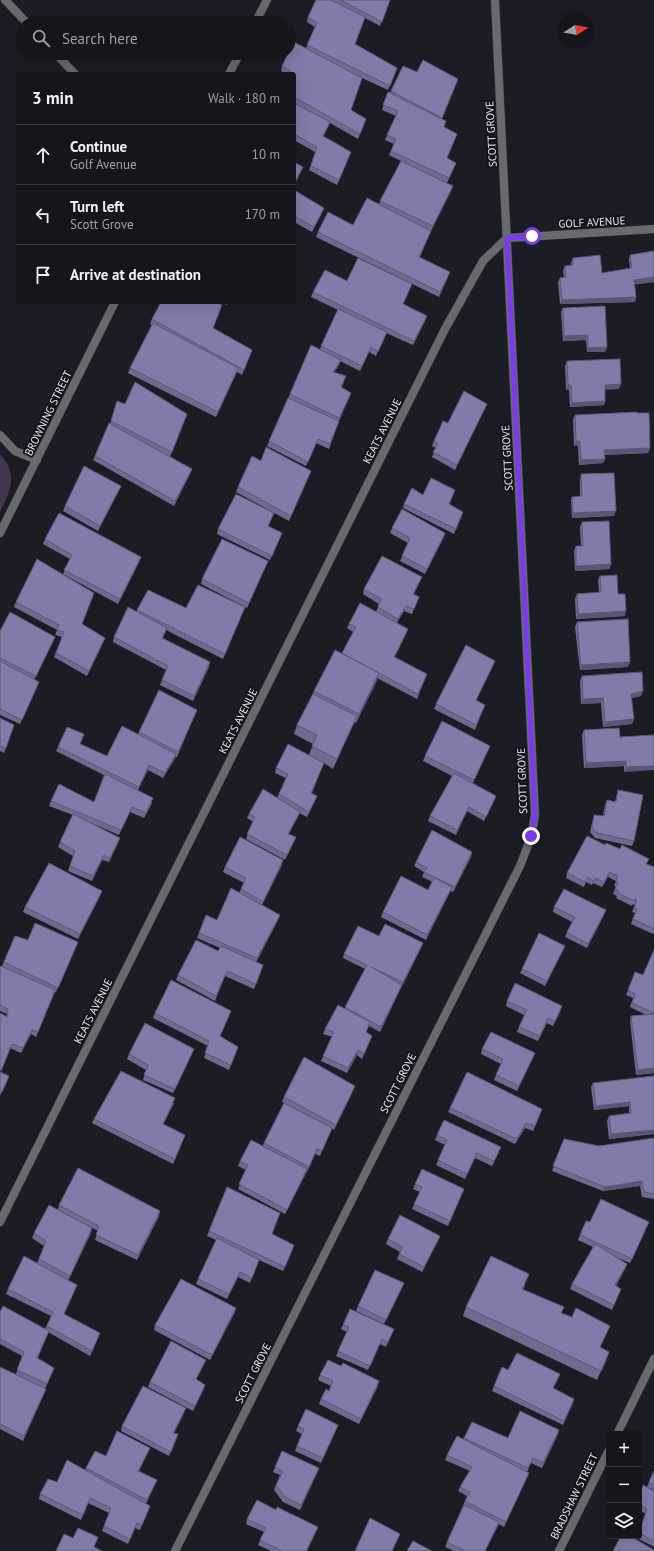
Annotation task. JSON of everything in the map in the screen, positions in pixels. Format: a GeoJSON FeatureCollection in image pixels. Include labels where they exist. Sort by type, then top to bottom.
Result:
{"type":"FeatureCollection","features":[{"type":"Feature","properties":{"kind":"street"},"geometry":{"type":"LineString","coordinates":[[5,0],[20,16]]}},
{"type":"Feature","properties":{"kind":"street"},"geometry":{"type":"LineString","coordinates":[[259,16],[267,0]]}},
{"type":"Feature","properties":{"kind":"street","name":"SCOTT GROVE"},"geometry":{"type":"LineString","coordinates":[[175,1551],[520,866],[531,836],[535,815],[495,0]]}},
{"type":"Feature","properties":{"kind":"street"},"geometry":{"type":"LineString","coordinates":[[62,60],[73,72]]}},
{"type":"Feature","properties":{"kind":"street"},"geometry":{"type":"LineString","coordinates":[[230,72],[236,60]]}},
{"type":"Feature","properties":{"kind":"street","name":"GOLF AVENUE"},"geometry":{"type":"LineString","coordinates":[[507,238],[654,230]]}},
{"type":"Feature","properties":{"kind":"street","name":"KEATS AVENUE"},"geometry":{"type":"LineString","coordinates":[[0,1222],[445,329],[483,261],[507,238]]}},
{"type":"Feature","properties":{"kind":"street","name":"BROWNING STREET"},"geometry":{"type":"LineString","coordinates":[[0,533],[114,304]]}},
{"type":"Feature","properties":{"kind":"street"},"geometry":{"type":"LineString","coordinates":[[0,435],[15,451],[36,460]]}},
{"type":"Feature","properties":{"kind":"street"},"geometry":{"type":"LineString","coordinates":[[618,1431],[654,1359]]}},
{"type":"Feature","properties":{"kind":"street","name":"BRADSHAW STREET"},"geometry":{"type":"LineString","coordinates":[[559,1551],[606,1456]]}},
{"type":"Feature","properties":{"kind":"shaded area"},"geometry":{"type":"Polygon","coordinates":[[[0,454],[6,461],[9,468],[11,482],[10,489],[0,512],[0,454]]]}},
{"type":"Feature","properties":{"kind":"building"},"geometry":{"type":"Polygon","coordinates":[[[316,0],[331,0],[365,17],[355,44],[397,68],[390,86],[307,45],[317,23],[308,17],[316,0]]]}},
{"type":"Feature","properties":{"kind":"building"},"geometry":{"type":"Polygon","coordinates":[[[341,0],[390,0],[382,22],[341,0]]]}},
{"type":"Feature","properties":{"kind":"building"},"geometry":{"type":"Polygon","coordinates":[[[296,43],[362,78],[351,110],[366,119],[360,134],[296,98],[296,72],[291,72],[282,66],[285,60],[296,60],[296,43]]]}},
{"type":"Feature","properties":{"kind":"building"},"geometry":{"type":"Polygon","coordinates":[[[423,60],[458,79],[442,118],[391,91],[403,66],[417,72],[423,60]]]}},
{"type":"Feature","properties":{"kind":"building"},"geometry":{"type":"Polygon","coordinates":[[[388,92],[446,121],[444,127],[457,134],[447,158],[456,163],[449,178],[391,151],[396,139],[387,135],[398,111],[383,105],[388,92]]]}},
{"type":"Feature","properties":{"kind":"building"},"geometry":{"type":"Polygon","coordinates":[[[296,104],[330,122],[323,136],[351,152],[339,180],[311,166],[317,147],[296,135],[296,104]]]}},
{"type":"Feature","properties":{"kind":"building"},"geometry":{"type":"Polygon","coordinates":[[[401,161],[453,186],[433,226],[380,201],[401,161]]]}},
{"type":"Feature","properties":{"kind":"building"},"geometry":{"type":"Polygon","coordinates":[[[296,163],[303,167],[296,180],[296,163]]]}},
{"type":"Feature","properties":{"kind":"building"},"geometry":{"type":"Polygon","coordinates":[[[296,191],[324,208],[314,227],[296,217],[296,191]]]}},
{"type":"Feature","properties":{"kind":"building"},"geometry":{"type":"Polygon","coordinates":[[[367,198],[431,231],[419,257],[450,272],[440,292],[318,232],[328,212],[353,225],[367,198]]]}},
{"type":"Feature","properties":{"kind":"building"},"geometry":{"type":"Polygon","coordinates":[[[654,251],[654,277],[634,280],[636,297],[562,300],[560,278],[566,277],[565,266],[573,265],[573,258],[600,255],[602,273],[632,268],[630,255],[654,251]]]}},
{"type":"Feature","properties":{"kind":"building"},"geometry":{"type":"Polygon","coordinates":[[[358,258],[412,284],[403,304],[427,316],[414,341],[313,292],[325,270],[347,281],[358,258]]]}},
{"type":"Feature","properties":{"kind":"building"},"geometry":{"type":"Polygon","coordinates":[[[160,304],[222,305],[213,328],[252,350],[244,370],[152,319],[160,304]]]}},
{"type":"Feature","properties":{"kind":"building"},"geometry":{"type":"Polygon","coordinates":[[[605,306],[607,347],[588,348],[588,335],[564,336],[563,308],[605,306]]]}},
{"type":"Feature","properties":{"kind":"building"},"geometry":{"type":"Polygon","coordinates":[[[338,309],[387,332],[378,352],[371,347],[362,366],[321,346],[338,309]]]}},
{"type":"Feature","properties":{"kind":"building"},"geometry":{"type":"Polygon","coordinates":[[[153,323],[238,368],[218,412],[130,368],[153,323]]]}},
{"type":"Feature","properties":{"kind":"building"},"geometry":{"type":"Polygon","coordinates":[[[311,345],[341,360],[333,372],[346,376],[341,387],[351,393],[339,418],[290,394],[311,345]]]}},
{"type":"Feature","properties":{"kind":"building"},"geometry":{"type":"Polygon","coordinates":[[[620,359],[621,384],[605,385],[605,401],[572,403],[571,385],[568,385],[567,361],[620,359]]]}},
{"type":"Feature","properties":{"kind":"building"},"geometry":{"type":"Polygon","coordinates":[[[135,382],[187,414],[172,452],[111,421],[117,401],[125,404],[135,382]]]}},
{"type":"Feature","properties":{"kind":"building"},"geometry":{"type":"Polygon","coordinates":[[[464,391],[487,404],[457,465],[433,452],[438,444],[434,441],[443,421],[448,423],[464,391]]]}},
{"type":"Feature","properties":{"kind":"building"},"geometry":{"type":"Polygon","coordinates":[[[288,398],[339,421],[330,444],[318,439],[308,462],[269,441],[288,398]]]}},
{"type":"Feature","properties":{"kind":"building"},"geometry":{"type":"Polygon","coordinates":[[[637,412],[649,413],[650,448],[604,450],[605,459],[581,460],[580,441],[576,441],[575,415],[637,412]]]}},
{"type":"Feature","properties":{"kind":"building"},"geometry":{"type":"Polygon","coordinates":[[[109,423],[192,469],[175,501],[95,456],[109,423]]]}},
{"type":"Feature","properties":{"kind":"building"},"geometry":{"type":"Polygon","coordinates":[[[266,447],[311,471],[291,516],[238,487],[252,456],[261,461],[266,447]]]}},
{"type":"Feature","properties":{"kind":"building"},"geometry":{"type":"Polygon","coordinates":[[[84,466],[121,486],[100,526],[65,506],[84,466]]]}},
{"type":"Feature","properties":{"kind":"building"},"geometry":{"type":"Polygon","coordinates":[[[614,473],[616,511],[573,513],[572,497],[582,496],[581,474],[614,473]]]}},
{"type":"Feature","properties":{"kind":"building"},"geometry":{"type":"Polygon","coordinates":[[[431,478],[455,490],[449,504],[463,512],[456,529],[404,504],[412,488],[423,495],[431,478]]]}},
{"type":"Feature","properties":{"kind":"building"},"geometry":{"type":"Polygon","coordinates":[[[236,494],[274,513],[268,526],[282,533],[272,556],[218,529],[236,494]]]}},
{"type":"Feature","properties":{"kind":"building"},"geometry":{"type":"Polygon","coordinates":[[[402,509],[445,533],[427,569],[402,556],[410,538],[392,528],[402,509]]]}},
{"type":"Feature","properties":{"kind":"building"},"geometry":{"type":"Polygon","coordinates":[[[59,513],[141,557],[120,599],[64,570],[72,555],[45,539],[59,513]]]}},
{"type":"Feature","properties":{"kind":"building"},"geometry":{"type":"Polygon","coordinates":[[[609,521],[611,564],[576,566],[576,546],[583,546],[582,522],[609,521]]]}},
{"type":"Feature","properties":{"kind":"building"},"geometry":{"type":"Polygon","coordinates":[[[222,539],[268,561],[249,603],[202,579],[222,539]]]}},
{"type":"Feature","properties":{"kind":"building"},"geometry":{"type":"Polygon","coordinates":[[[382,556],[422,577],[413,594],[419,597],[414,609],[406,606],[398,619],[378,607],[381,599],[364,589],[382,556]]]}},
{"type":"Feature","properties":{"kind":"building"},"geometry":{"type":"Polygon","coordinates":[[[37,559],[94,593],[82,624],[105,638],[89,671],[56,653],[64,632],[57,630],[59,625],[16,602],[37,559]]]}},
{"type":"Feature","properties":{"kind":"building"},"geometry":{"type":"Polygon","coordinates":[[[617,575],[618,594],[625,594],[626,611],[578,614],[577,594],[601,592],[600,576],[617,575]]]}},
{"type":"Feature","properties":{"kind":"building"},"geometry":{"type":"Polygon","coordinates":[[[198,585],[245,607],[225,654],[137,610],[148,590],[186,608],[198,585]]]}},
{"type":"Feature","properties":{"kind":"building"},"geometry":{"type":"Polygon","coordinates":[[[360,603],[408,629],[394,657],[427,674],[418,694],[342,653],[356,627],[349,624],[360,603]]]}},
{"type":"Feature","properties":{"kind":"building"},"geometry":{"type":"Polygon","coordinates":[[[128,607],[167,628],[162,638],[210,662],[194,696],[162,680],[168,666],[114,637],[128,607]]]}},
{"type":"Feature","properties":{"kind":"building"},"geometry":{"type":"Polygon","coordinates":[[[10,612],[55,637],[36,676],[0,658],[0,631],[10,612]]]}},
{"type":"Feature","properties":{"kind":"building"},"geometry":{"type":"Polygon","coordinates":[[[628,619],[630,662],[581,665],[577,622],[628,619]]]}},
{"type":"Feature","properties":{"kind":"building"},"geometry":{"type":"Polygon","coordinates":[[[466,645],[495,661],[476,700],[485,705],[476,725],[436,704],[466,645]]]}},
{"type":"Feature","properties":{"kind":"building"},"geometry":{"type":"Polygon","coordinates":[[[335,650],[379,673],[359,714],[314,691],[335,650]]]}},
{"type":"Feature","properties":{"kind":"building"},"geometry":{"type":"Polygon","coordinates":[[[0,661],[39,682],[22,720],[0,709],[0,661]]]}},
{"type":"Feature","properties":{"kind":"building"},"geometry":{"type":"Polygon","coordinates":[[[642,672],[643,691],[631,694],[634,719],[605,722],[603,698],[583,699],[582,676],[642,672]]]}},
{"type":"Feature","properties":{"kind":"building"},"geometry":{"type":"Polygon","coordinates":[[[159,690],[197,710],[178,752],[139,732],[159,690]]]}},
{"type":"Feature","properties":{"kind":"building"},"geometry":{"type":"Polygon","coordinates":[[[313,694],[357,716],[337,759],[312,746],[317,735],[297,725],[313,694]]]}},
{"type":"Feature","properties":{"kind":"building"},"geometry":{"type":"Polygon","coordinates":[[[0,718],[14,725],[6,748],[0,746],[0,718]]]}},
{"type":"Feature","properties":{"kind":"building"},"geometry":{"type":"Polygon","coordinates":[[[442,721],[490,746],[474,780],[425,756],[442,721]]]}},
{"type":"Feature","properties":{"kind":"building"},"geometry":{"type":"Polygon","coordinates":[[[122,726],[176,754],[165,773],[149,765],[139,787],[58,747],[67,727],[84,734],[80,744],[107,756],[122,726]]]}},
{"type":"Feature","properties":{"kind":"building"},"geometry":{"type":"Polygon","coordinates":[[[619,728],[620,737],[654,735],[654,766],[626,767],[626,761],[586,763],[584,730],[619,728]]]}},
{"type":"Feature","properties":{"kind":"building"},"geometry":{"type":"Polygon","coordinates":[[[288,744],[324,763],[311,793],[317,796],[309,812],[279,794],[288,774],[276,768],[288,744]]]}},
{"type":"Feature","properties":{"kind":"building"},"geometry":{"type":"Polygon","coordinates":[[[454,773],[496,796],[486,817],[469,807],[457,830],[430,816],[454,773]]]}},
{"type":"Feature","properties":{"kind":"building"},"geometry":{"type":"Polygon","coordinates":[[[105,774],[153,798],[146,813],[132,807],[121,830],[51,801],[59,784],[94,802],[105,774]]]}},
{"type":"Feature","properties":{"kind":"building"},"geometry":{"type":"Polygon","coordinates":[[[263,789],[300,812],[288,834],[296,837],[287,855],[247,834],[255,817],[249,814],[263,789]]]}},
{"type":"Feature","properties":{"kind":"building"},"geometry":{"type":"Polygon","coordinates":[[[618,790],[643,795],[634,841],[597,833],[592,827],[594,815],[604,816],[607,800],[616,802],[618,790]]]}},
{"type":"Feature","properties":{"kind":"building"},"geometry":{"type":"Polygon","coordinates":[[[73,814],[120,838],[110,858],[104,855],[93,876],[70,866],[75,851],[60,842],[73,814]]]}},
{"type":"Feature","properties":{"kind":"building"},"geometry":{"type":"Polygon","coordinates":[[[432,830],[472,852],[455,887],[424,872],[427,868],[416,862],[432,830]]]}},
{"type":"Feature","properties":{"kind":"building"},"geometry":{"type":"Polygon","coordinates":[[[587,836],[605,845],[606,843],[620,849],[622,845],[649,859],[646,864],[654,867],[654,929],[633,919],[637,909],[634,908],[637,900],[634,899],[634,901],[618,893],[619,891],[615,889],[618,882],[616,881],[618,876],[609,872],[604,882],[595,878],[593,881],[588,877],[585,882],[567,873],[587,836]]]}},
{"type":"Feature","properties":{"kind":"building"},"geometry":{"type":"Polygon","coordinates":[[[240,837],[283,860],[263,902],[241,889],[246,878],[225,867],[240,837]]]}},
{"type":"Feature","properties":{"kind":"building"},"geometry":{"type":"Polygon","coordinates":[[[49,863],[102,891],[80,934],[25,907],[49,863]]]}},
{"type":"Feature","properties":{"kind":"building"},"geometry":{"type":"Polygon","coordinates":[[[401,876],[428,890],[434,878],[452,887],[427,935],[383,912],[401,876]]]}},
{"type":"Feature","properties":{"kind":"building"},"geometry":{"type":"Polygon","coordinates":[[[231,888],[280,915],[257,958],[199,933],[206,915],[217,920],[231,888]]]}},
{"type":"Feature","properties":{"kind":"building"},"geometry":{"type":"Polygon","coordinates":[[[564,889],[606,910],[588,944],[567,932],[575,917],[554,907],[564,889]]]}},
{"type":"Feature","properties":{"kind":"building"},"geometry":{"type":"Polygon","coordinates":[[[35,923],[78,942],[58,988],[4,962],[15,936],[28,940],[35,923]]]}},
{"type":"Feature","properties":{"kind":"building"},"geometry":{"type":"Polygon","coordinates":[[[385,924],[423,943],[403,982],[371,967],[402,985],[381,1027],[345,1007],[367,965],[344,954],[358,926],[379,936],[385,924]]]}},
{"type":"Feature","properties":{"kind":"building"},"geometry":{"type":"Polygon","coordinates":[[[539,933],[565,946],[547,981],[522,969],[539,933]]]}},
{"type":"Feature","properties":{"kind":"building"},"geometry":{"type":"Polygon","coordinates":[[[196,940],[218,951],[221,946],[263,965],[256,984],[227,971],[216,996],[178,975],[196,940]]]}},
{"type":"Feature","properties":{"kind":"building"},"geometry":{"type":"Polygon","coordinates":[[[654,950],[654,1013],[632,1003],[635,994],[628,990],[635,972],[643,975],[654,950]]]}},
{"type":"Feature","properties":{"kind":"building"},"geometry":{"type":"Polygon","coordinates":[[[1,966],[55,990],[38,1032],[32,1030],[23,1048],[12,1044],[1,1071],[0,1013],[7,1017],[8,1009],[0,1005],[1,966]]]}},
{"type":"Feature","properties":{"kind":"building"},"geometry":{"type":"Polygon","coordinates":[[[171,980],[231,1011],[220,1036],[238,1047],[231,1065],[205,1053],[209,1041],[155,1013],[171,980]]]}},
{"type":"Feature","properties":{"kind":"building"},"geometry":{"type":"Polygon","coordinates":[[[515,983],[562,1006],[555,1021],[548,1018],[540,1036],[519,1027],[527,1010],[507,1001],[515,983]]]}},
{"type":"Feature","properties":{"kind":"building"},"geometry":{"type":"Polygon","coordinates":[[[338,1005],[370,1022],[366,1032],[372,1036],[364,1054],[358,1050],[348,1068],[323,1056],[334,1032],[325,1029],[338,1005]]]}},
{"type":"Feature","properties":{"kind":"building"},"geometry":{"type":"Polygon","coordinates":[[[654,1014],[654,1068],[638,1070],[631,1016],[654,1014]]]}},
{"type":"Feature","properties":{"kind":"building"},"geometry":{"type":"Polygon","coordinates":[[[145,1023],[194,1049],[175,1089],[144,1075],[148,1065],[129,1054],[145,1023]]]}},
{"type":"Feature","properties":{"kind":"building"},"geometry":{"type":"Polygon","coordinates":[[[491,1032],[535,1053],[519,1086],[496,1075],[503,1059],[482,1049],[491,1032]]]}},
{"type":"Feature","properties":{"kind":"building"},"geometry":{"type":"Polygon","coordinates":[[[304,1057],[355,1086],[336,1125],[284,1097],[304,1057]]]}},
{"type":"Feature","properties":{"kind":"building"},"geometry":{"type":"Polygon","coordinates":[[[121,1071],[175,1098],[163,1124],[185,1135],[175,1159],[94,1119],[121,1071]]]}},
{"type":"Feature","properties":{"kind":"building"},"geometry":{"type":"Polygon","coordinates":[[[0,1072],[9,1076],[2,1092],[0,1091],[0,1072]]]}},
{"type":"Feature","properties":{"kind":"building"},"geometry":{"type":"Polygon","coordinates":[[[467,1072],[542,1109],[535,1126],[526,1123],[517,1139],[450,1108],[467,1072]]]}},
{"type":"Feature","properties":{"kind":"building"},"geometry":{"type":"Polygon","coordinates":[[[654,1076],[654,1130],[611,1134],[609,1116],[631,1113],[630,1102],[596,1106],[593,1083],[654,1076]]]}},
{"type":"Feature","properties":{"kind":"building"},"geometry":{"type":"Polygon","coordinates":[[[284,1103],[332,1128],[322,1151],[317,1149],[309,1167],[264,1143],[284,1103]]]}},
{"type":"Feature","properties":{"kind":"building"},"geometry":{"type":"Polygon","coordinates":[[[444,1120],[501,1147],[494,1161],[477,1153],[467,1174],[438,1160],[447,1140],[437,1135],[444,1120]]]}},
{"type":"Feature","properties":{"kind":"building"},"geometry":{"type":"Polygon","coordinates":[[[654,1138],[654,1194],[644,1192],[642,1181],[605,1187],[553,1166],[564,1139],[599,1146],[654,1138]]]}},
{"type":"Feature","properties":{"kind":"building"},"geometry":{"type":"Polygon","coordinates":[[[251,1140],[307,1169],[287,1210],[239,1184],[248,1165],[240,1161],[251,1140]]]}},
{"type":"Feature","properties":{"kind":"building"},"geometry":{"type":"Polygon","coordinates":[[[78,1168],[160,1211],[138,1255],[96,1235],[99,1226],[59,1205],[78,1168]]]}},
{"type":"Feature","properties":{"kind":"building"},"geometry":{"type":"Polygon","coordinates":[[[422,1169],[464,1189],[450,1221],[414,1204],[422,1187],[415,1184],[422,1169]]]}},
{"type":"Feature","properties":{"kind":"building"},"geometry":{"type":"Polygon","coordinates":[[[227,1187],[280,1213],[272,1234],[294,1245],[285,1267],[209,1231],[227,1187]]]}},
{"type":"Feature","properties":{"kind":"building"},"geometry":{"type":"Polygon","coordinates":[[[601,1199],[649,1222],[632,1259],[580,1235],[586,1221],[590,1222],[601,1199]]]}},
{"type":"Feature","properties":{"kind":"building"},"geometry":{"type":"Polygon","coordinates":[[[49,1205],[92,1228],[70,1276],[39,1259],[46,1241],[34,1233],[49,1205]]]}},
{"type":"Feature","properties":{"kind":"building"},"geometry":{"type":"Polygon","coordinates":[[[400,1215],[440,1236],[424,1267],[399,1254],[403,1247],[388,1239],[400,1215]]]}},
{"type":"Feature","properties":{"kind":"building"},"geometry":{"type":"Polygon","coordinates":[[[217,1238],[259,1260],[252,1278],[240,1272],[229,1294],[198,1279],[217,1238]]]}},
{"type":"Feature","properties":{"kind":"building"},"geometry":{"type":"Polygon","coordinates":[[[595,1244],[627,1264],[615,1285],[621,1289],[614,1305],[572,1284],[595,1244]]]}},
{"type":"Feature","properties":{"kind":"building"},"geometry":{"type":"Polygon","coordinates":[[[24,1256],[77,1285],[64,1314],[100,1333],[92,1351],[47,1326],[53,1312],[8,1289],[24,1256]]]}},
{"type":"Feature","properties":{"kind":"building"},"geometry":{"type":"Polygon","coordinates":[[[491,1256],[529,1274],[522,1289],[564,1307],[561,1313],[572,1317],[576,1308],[610,1326],[600,1347],[609,1352],[601,1371],[466,1307],[491,1256]]]}},
{"type":"Feature","properties":{"kind":"building"},"geometry":{"type":"Polygon","coordinates":[[[375,1270],[404,1283],[386,1320],[358,1306],[375,1270]]]}},
{"type":"Feature","properties":{"kind":"building"},"geometry":{"type":"Polygon","coordinates":[[[181,1279],[236,1308],[212,1355],[155,1325],[181,1279]]]}},
{"type":"Feature","properties":{"kind":"building"},"geometry":{"type":"Polygon","coordinates":[[[3,1306],[49,1331],[37,1358],[54,1368],[47,1384],[17,1370],[24,1352],[0,1339],[0,1312],[3,1306]]]}},
{"type":"Feature","properties":{"kind":"building"},"geometry":{"type":"Polygon","coordinates":[[[350,1309],[394,1329],[388,1342],[382,1339],[370,1366],[338,1351],[349,1327],[343,1325],[350,1309]]]}},
{"type":"Feature","properties":{"kind":"building"},"geometry":{"type":"Polygon","coordinates":[[[171,1341],[206,1360],[196,1379],[205,1385],[195,1406],[150,1382],[171,1341]]]}},
{"type":"Feature","properties":{"kind":"building"},"geometry":{"type":"Polygon","coordinates":[[[517,1353],[560,1374],[553,1388],[574,1399],[564,1421],[494,1386],[502,1367],[508,1370],[517,1353]]]}},
{"type":"Feature","properties":{"kind":"building"},"geometry":{"type":"Polygon","coordinates":[[[328,1360],[341,1366],[343,1363],[379,1381],[361,1419],[321,1399],[326,1389],[329,1391],[333,1381],[320,1375],[328,1360]]]}},
{"type":"Feature","properties":{"kind":"building"},"geometry":{"type":"Polygon","coordinates":[[[0,1367],[46,1389],[24,1436],[0,1424],[0,1367]]]}},
{"type":"Feature","properties":{"kind":"building"},"geometry":{"type":"Polygon","coordinates":[[[143,1386],[186,1408],[173,1433],[178,1434],[171,1452],[122,1426],[143,1386]]]}},
{"type":"Feature","properties":{"kind":"building"},"geometry":{"type":"Polygon","coordinates":[[[306,1409],[338,1425],[323,1458],[297,1446],[304,1429],[298,1426],[306,1409]]]}},
{"type":"Feature","properties":{"kind":"building"},"geometry":{"type":"Polygon","coordinates":[[[520,1411],[559,1430],[543,1463],[533,1458],[528,1468],[464,1438],[472,1422],[508,1438],[520,1411]]]}},
{"type":"Feature","properties":{"kind":"building"},"geometry":{"type":"Polygon","coordinates":[[[117,1431],[150,1448],[138,1471],[157,1480],[147,1500],[86,1468],[95,1451],[106,1456],[117,1431]]]}},
{"type":"Feature","properties":{"kind":"building"},"geometry":{"type":"Polygon","coordinates":[[[457,1436],[529,1473],[506,1522],[465,1501],[470,1492],[460,1487],[472,1467],[447,1455],[457,1436]]]}},
{"type":"Feature","properties":{"kind":"building"},"geometry":{"type":"Polygon","coordinates":[[[282,1451],[319,1468],[301,1505],[285,1497],[276,1485],[283,1471],[275,1467],[282,1451]]]}},
{"type":"Feature","properties":{"kind":"building"},"geometry":{"type":"Polygon","coordinates":[[[67,1460],[150,1506],[142,1525],[137,1523],[130,1539],[104,1526],[111,1508],[90,1498],[83,1515],[40,1494],[48,1479],[57,1482],[67,1460]]]}},
{"type":"Feature","properties":{"kind":"building"},"geometry":{"type":"Polygon","coordinates":[[[654,1471],[654,1485],[649,1482],[654,1471]]]}},
{"type":"Feature","properties":{"kind":"building"},"geometry":{"type":"Polygon","coordinates":[[[643,1485],[654,1491],[654,1541],[642,1535],[642,1524],[647,1509],[642,1506],[643,1485]]]}},
{"type":"Feature","properties":{"kind":"building"},"geometry":{"type":"Polygon","coordinates":[[[257,1500],[276,1510],[277,1507],[318,1527],[306,1551],[282,1551],[260,1540],[266,1528],[247,1519],[257,1500]]]}},
{"type":"Feature","properties":{"kind":"building"},"geometry":{"type":"Polygon","coordinates":[[[464,1505],[499,1522],[485,1551],[465,1551],[447,1542],[464,1505]]]}},
{"type":"Feature","properties":{"kind":"building"},"geometry":{"type":"Polygon","coordinates":[[[370,1518],[400,1534],[392,1551],[355,1551],[370,1518]]]}},
{"type":"Feature","properties":{"kind":"building"},"geometry":{"type":"Polygon","coordinates":[[[78,1528],[98,1537],[94,1547],[102,1551],[56,1551],[64,1534],[73,1538],[78,1528]]]}},
{"type":"Feature","properties":{"kind":"building"},"geometry":{"type":"Polygon","coordinates":[[[619,1539],[635,1539],[654,1550],[654,1551],[613,1551],[619,1539]]]}},
{"type":"Feature","properties":{"kind":"building"},"geometry":{"type":"Polygon","coordinates":[[[413,1541],[432,1551],[407,1551],[413,1541]]]}},
{"type":"Feature","properties":{"kind":"route"},"geometry":{"type":"LineString","coordinates":[[531,836],[535,815],[507,238],[532,236]]}}]}
